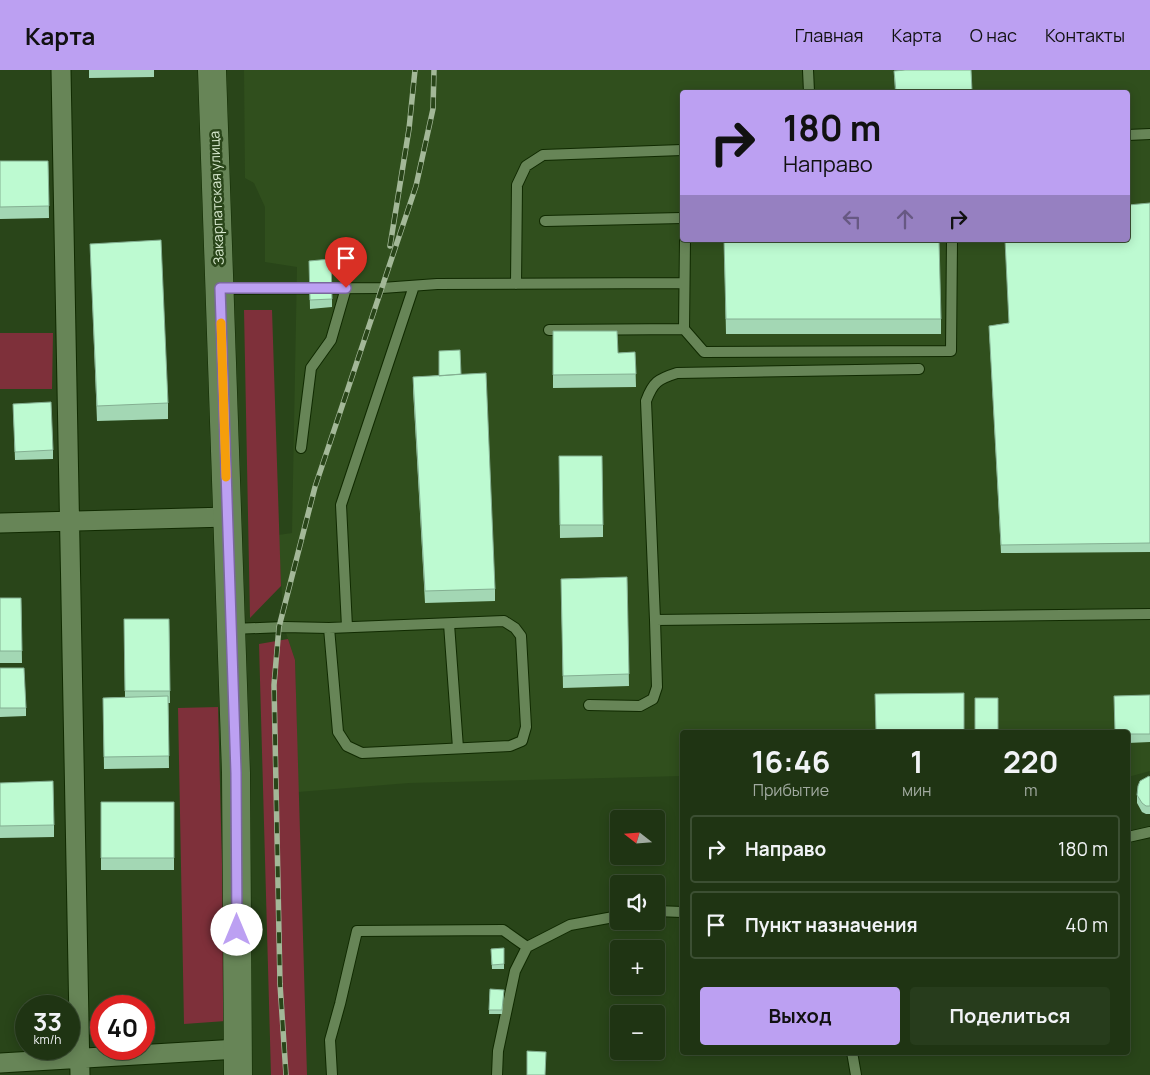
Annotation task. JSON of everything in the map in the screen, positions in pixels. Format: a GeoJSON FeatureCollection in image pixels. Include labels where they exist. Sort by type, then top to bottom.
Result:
{"type":"FeatureCollection","features":[{"type":"Feature","properties":{"kind":"street"},"geometry":{"type":"LineString","coordinates":[[61,70],[80,1067]]}},
{"type":"Feature","properties":{"kind":"street","name":"Закарпатская улица"},"geometry":{"type":"LineString","coordinates":[[212,70],[236,773],[238,1062]]}},
{"type":"Feature","properties":{"kind":"street"},"geometry":{"type":"LineString","coordinates":[[0,523],[228,517]]}},
{"type":"Feature","properties":{"kind":"street"},"geometry":{"type":"LineString","coordinates":[[0,1063],[80,1067],[238,1062]]}},
{"type":"Feature","properties":{"kind":"lane"},"geometry":{"type":"LineString","coordinates":[[808,70],[809,90]]}},
{"type":"Feature","properties":{"kind":"lane"},"geometry":{"type":"LineString","coordinates":[[1130,135],[1150,134]]}},
{"type":"Feature","properties":{"kind":"lane"},"geometry":{"type":"LineString","coordinates":[[516,284],[517,185],[526,166],[543,155],[680,150]]}},
{"type":"Feature","properties":{"kind":"lane"},"geometry":{"type":"LineString","coordinates":[[544,221],[680,218]]}},
{"type":"Feature","properties":{"kind":"lane"},"geometry":{"type":"LineString","coordinates":[[684,242],[684,329],[704,352],[951,351],[952,242]]}},
{"type":"Feature","properties":{"kind":"lane"},"geometry":{"type":"LineString","coordinates":[[220,288],[684,283]]}},
{"type":"Feature","properties":{"kind":"lane"},"geometry":{"type":"LineString","coordinates":[[346,627],[341,505],[414,286]]}},
{"type":"Feature","properties":{"kind":"lane"},"geometry":{"type":"LineString","coordinates":[[300,448],[311,368],[331,340],[346,288]]}},
{"type":"Feature","properties":{"kind":"lane"},"geometry":{"type":"LineString","coordinates":[[550,330],[684,329]]}},
{"type":"Feature","properties":{"kind":"lane"},"geometry":{"type":"LineString","coordinates":[[589,705],[640,706],[653,699],[657,687],[646,401],[652,386],[662,378],[677,373],[919,369]]}},
{"type":"Feature","properties":{"kind":"lane"},"geometry":{"type":"LineString","coordinates":[[655,620],[1150,614]]}},
{"type":"Feature","properties":{"kind":"lane"},"geometry":{"type":"LineString","coordinates":[[231,628],[329,628],[504,621],[515,628],[521,636],[526,727],[522,741],[510,746],[362,752],[346,746],[338,732],[329,628]]}},
{"type":"Feature","properties":{"kind":"lane"},"geometry":{"type":"LineString","coordinates":[[449,624],[458,748]]}},
{"type":"Feature","properties":{"kind":"lane"},"geometry":{"type":"LineString","coordinates":[[1130,837],[1150,832]]}},
{"type":"Feature","properties":{"kind":"lane"},"geometry":{"type":"LineString","coordinates":[[665,911],[680,912]]}},
{"type":"Feature","properties":{"kind":"lane"},"geometry":{"type":"LineString","coordinates":[[497,1075],[498,1051],[515,971],[527,947],[570,925],[610,918]]}},
{"type":"Feature","properties":{"kind":"lane"},"geometry":{"type":"LineString","coordinates":[[332,1075],[330,1040],[357,931],[503,930],[527,947]]}},
{"type":"Feature","properties":{"kind":"lane"},"geometry":{"type":"LineString","coordinates":[[853,1055],[856,1075]]}},
{"type":"Feature","properties":{"kind":"shaded area"},"geometry":{"type":"Polygon","coordinates":[[[244,70],[1150,70],[1150,771],[1130,776],[1130,730],[680,730],[680,776],[409,783],[298,792],[295,660],[284,627],[278,535],[292,533],[297,267],[265,262],[265,207],[254,183],[245,178],[244,70]]]}},
{"type":"Feature","properties":{"kind":"shaded area"},"geometry":{"type":"Polygon","coordinates":[[[244,310],[272,310],[281,586],[250,618],[244,310]]]}},
{"type":"Feature","properties":{"kind":"shaded area"},"geometry":{"type":"Polygon","coordinates":[[[0,333],[53,333],[52,389],[0,389],[0,333]]]}},
{"type":"Feature","properties":{"kind":"shaded area"},"geometry":{"type":"Polygon","coordinates":[[[288,639],[295,660],[307,1075],[271,1075],[259,644],[288,639]]]}},
{"type":"Feature","properties":{"kind":"shaded area"},"geometry":{"type":"Polygon","coordinates":[[[218,707],[226,1021],[184,1024],[178,708],[218,707]]]}},
{"type":"Feature","properties":{"kind":"building"},"geometry":{"type":"Polygon","coordinates":[[[971,70],[972,90],[896,90],[894,71],[971,70]]]}},
{"type":"Feature","properties":{"kind":"building"},"geometry":{"type":"Polygon","coordinates":[[[0,161],[48,161],[49,206],[0,207],[0,161]]]}},
{"type":"Feature","properties":{"kind":"building"},"geometry":{"type":"Polygon","coordinates":[[[1150,203],[1150,543],[1001,545],[989,326],[1009,323],[1005,242],[1130,242],[1130,205],[1150,203]]]}},
{"type":"Feature","properties":{"kind":"building"},"geometry":{"type":"Polygon","coordinates":[[[161,240],[168,403],[97,406],[90,244],[161,240]]]}},
{"type":"Feature","properties":{"kind":"building"},"geometry":{"type":"Polygon","coordinates":[[[724,242],[939,242],[941,319],[726,319],[724,242]]]}},
{"type":"Feature","properties":{"kind":"building"},"geometry":{"type":"Polygon","coordinates":[[[331,259],[332,299],[310,300],[309,261],[331,259]]]}},
{"type":"Feature","properties":{"kind":"building"},"geometry":{"type":"Polygon","coordinates":[[[553,331],[617,331],[618,353],[635,352],[636,374],[553,375],[553,331]]]}},
{"type":"Feature","properties":{"kind":"building"},"geometry":{"type":"Polygon","coordinates":[[[460,350],[461,374],[439,376],[439,351],[460,350]]]}},
{"type":"Feature","properties":{"kind":"building"},"geometry":{"type":"Polygon","coordinates":[[[486,373],[495,589],[425,591],[413,377],[486,373]]]}},
{"type":"Feature","properties":{"kind":"building"},"geometry":{"type":"Polygon","coordinates":[[[51,402],[53,450],[15,452],[13,404],[51,402]]]}},
{"type":"Feature","properties":{"kind":"building"},"geometry":{"type":"Polygon","coordinates":[[[559,456],[602,456],[603,525],[560,525],[559,456]]]}},
{"type":"Feature","properties":{"kind":"building"},"geometry":{"type":"Polygon","coordinates":[[[627,577],[629,674],[563,676],[561,579],[627,577]]]}},
{"type":"Feature","properties":{"kind":"building"},"geometry":{"type":"Polygon","coordinates":[[[0,598],[21,598],[22,651],[0,651],[0,598]]]}},
{"type":"Feature","properties":{"kind":"building"},"geometry":{"type":"Polygon","coordinates":[[[124,619],[169,619],[170,691],[125,691],[124,619]]]}},
{"type":"Feature","properties":{"kind":"building"},"geometry":{"type":"Polygon","coordinates":[[[0,668],[24,668],[26,708],[0,708],[0,668]]]}},
{"type":"Feature","properties":{"kind":"building"},"geometry":{"type":"Polygon","coordinates":[[[964,693],[964,730],[876,730],[875,694],[964,693]]]}},
{"type":"Feature","properties":{"kind":"building"},"geometry":{"type":"Polygon","coordinates":[[[1150,695],[1150,734],[1130,734],[1130,730],[1115,730],[1114,696],[1150,695]]]}},
{"type":"Feature","properties":{"kind":"building"},"geometry":{"type":"Polygon","coordinates":[[[168,696],[169,756],[104,757],[103,698],[168,696]]]}},
{"type":"Feature","properties":{"kind":"building"},"geometry":{"type":"Polygon","coordinates":[[[975,698],[998,698],[998,730],[975,730],[975,698]]]}},
{"type":"Feature","properties":{"kind":"building"},"geometry":{"type":"Polygon","coordinates":[[[1149,776],[1150,806],[1146,806],[1137,795],[1140,781],[1149,776]]]}},
{"type":"Feature","properties":{"kind":"building"},"geometry":{"type":"Polygon","coordinates":[[[53,781],[54,825],[0,826],[0,783],[53,781]]]}},
{"type":"Feature","properties":{"kind":"building"},"geometry":{"type":"Polygon","coordinates":[[[101,802],[174,802],[174,858],[101,858],[101,802]]]}},
{"type":"Feature","properties":{"kind":"building"},"geometry":{"type":"Polygon","coordinates":[[[504,948],[504,964],[492,965],[491,949],[504,948]]]}},
{"type":"Feature","properties":{"kind":"building"},"geometry":{"type":"Polygon","coordinates":[[[490,989],[504,990],[502,1010],[489,1010],[490,989]]]}},
{"type":"Feature","properties":{"kind":"building"},"geometry":{"type":"Polygon","coordinates":[[[527,1051],[546,1052],[545,1075],[527,1075],[527,1051]]]}},
{"type":"Feature","properties":{"kind":"railway"},"geometry":{"type":"LineString","coordinates":[[390,246],[409,129],[415,70]]}},
{"type":"Feature","properties":{"kind":"railway"},"geometry":{"type":"LineString","coordinates":[[286,1075],[280,984],[274,685],[279,627],[315,487],[416,186],[433,109],[434,70]]}},
{"type":"Feature","properties":{"kind":"slow traffic"},"geometry":{"type":"LineString","coordinates":[[221,323],[226,477]]}},
{"type":"Feature","properties":{"kind":"route"},"geometry":{"type":"LineString","coordinates":[[237,930],[236,773],[220,288],[346,288]]}}]}
